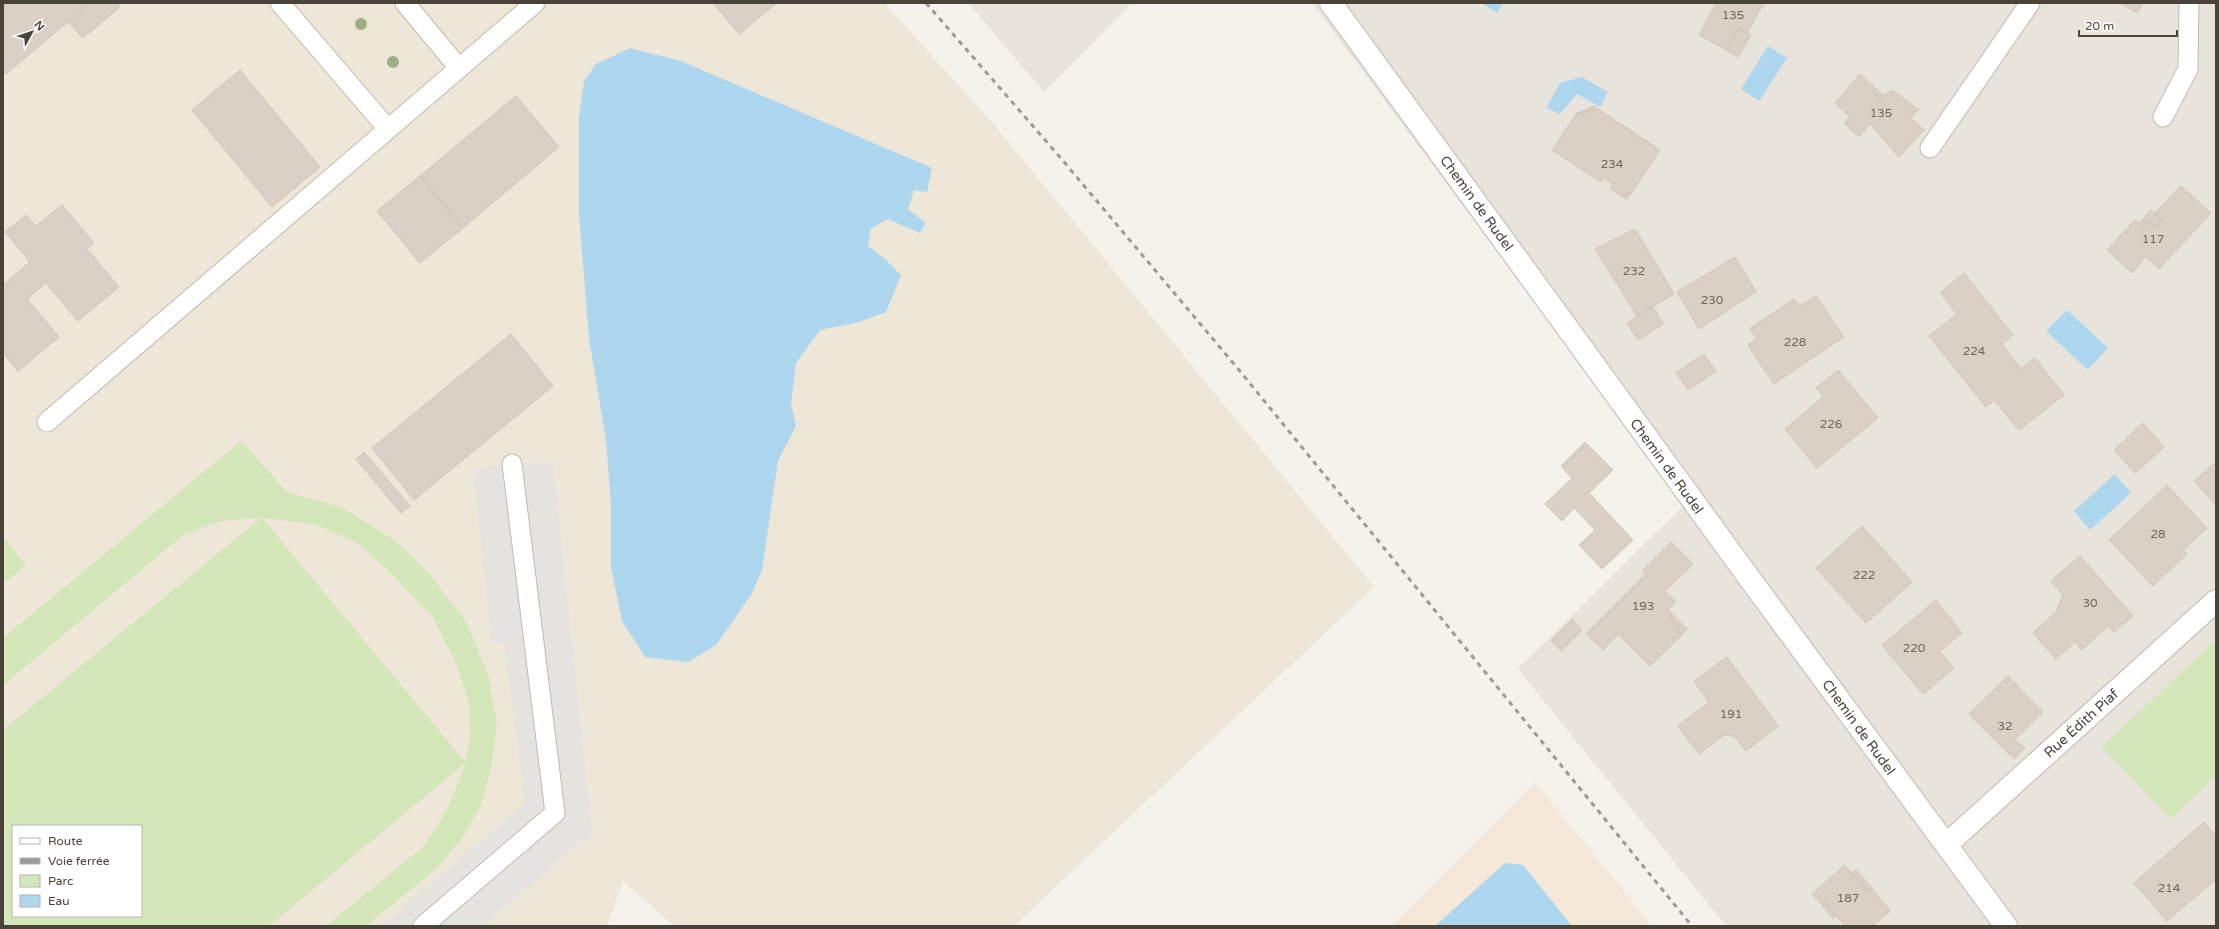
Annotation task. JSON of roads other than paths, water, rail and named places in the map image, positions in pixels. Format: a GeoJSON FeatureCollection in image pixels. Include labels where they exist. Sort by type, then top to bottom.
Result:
{"type":"FeatureCollection","features":[{"type":"Feature","properties":{"kind":"street","name":"Chemin de Rudel"},"geometry":{"type":"LineString","coordinates":[[1331,3],[1946,846],[2006,926]]}},
{"type":"Feature","properties":{"kind":"street","name":"Rue Édith Piaf"},"geometry":{"type":"LineString","coordinates":[[1946,846],[2216,601]]}},
{"type":"Feature","properties":{"kind":"lane"},"geometry":{"type":"LineString","coordinates":[[280,3],[388,129]]}},
{"type":"Feature","properties":{"kind":"lane"},"geometry":{"type":"LineString","coordinates":[[405,3],[459,68]]}},
{"type":"Feature","properties":{"kind":"lane"},"geometry":{"type":"LineString","coordinates":[[47,422],[535,3]]}},
{"type":"Feature","properties":{"kind":"lane"},"geometry":{"type":"LineString","coordinates":[[1930,148],[2030,3]]}},
{"type":"Feature","properties":{"kind":"lane"},"geometry":{"type":"LineString","coordinates":[[2163,117],[2188,69],[2189,3]]}},
{"type":"Feature","properties":{"kind":"lane"},"geometry":{"type":"LineString","coordinates":[[423,926],[555,813],[512,464]]}},
{"type":"Feature","properties":{"kind":"water"},"geometry":{"type":"Polygon","coordinates":[[[1482,3],[1503,3],[1497,13],[1482,3]]]}},
{"type":"Feature","properties":{"kind":"water"},"geometry":{"type":"Polygon","coordinates":[[[1768,46],[1787,58],[1759,101],[1741,89],[1768,46]]]}},
{"type":"Feature","properties":{"kind":"water"},"geometry":{"type":"Polygon","coordinates":[[[630,48],[681,61],[932,168],[927,192],[914,190],[908,209],[926,223],[920,233],[888,219],[871,228],[868,246],[884,258],[901,275],[886,312],[859,322],[820,330],[796,363],[791,403],[796,426],[778,461],[762,570],[751,595],[716,645],[688,662],[645,657],[622,621],[611,567],[611,504],[606,440],[589,339],[579,214],[579,117],[584,81],[596,64],[630,48]]]}},
{"type":"Feature","properties":{"kind":"water"},"geometry":{"type":"Polygon","coordinates":[[[1582,77],[1608,92],[1600,107],[1577,94],[1560,114],[1546,108],[1560,83],[1582,77]]]}},
{"type":"Feature","properties":{"kind":"water"},"geometry":{"type":"Polygon","coordinates":[[[2067,310],[2108,348],[2088,370],[2046,331],[2067,310]]]}},
{"type":"Feature","properties":{"kind":"water"},"geometry":{"type":"Polygon","coordinates":[[[2115,474],[2131,493],[2090,530],[2074,511],[2115,474]]]}},
{"type":"Feature","properties":{"kind":"water"},"geometry":{"type":"Polygon","coordinates":[[[1505,863],[1523,865],[1572,926],[1435,926],[1505,863]]]}},
{"type":"Feature","properties":{"kind":"railway"},"geometry":{"type":"LineString","coordinates":[[926,3],[1059,156],[1239,370],[1692,926]]}}]}
